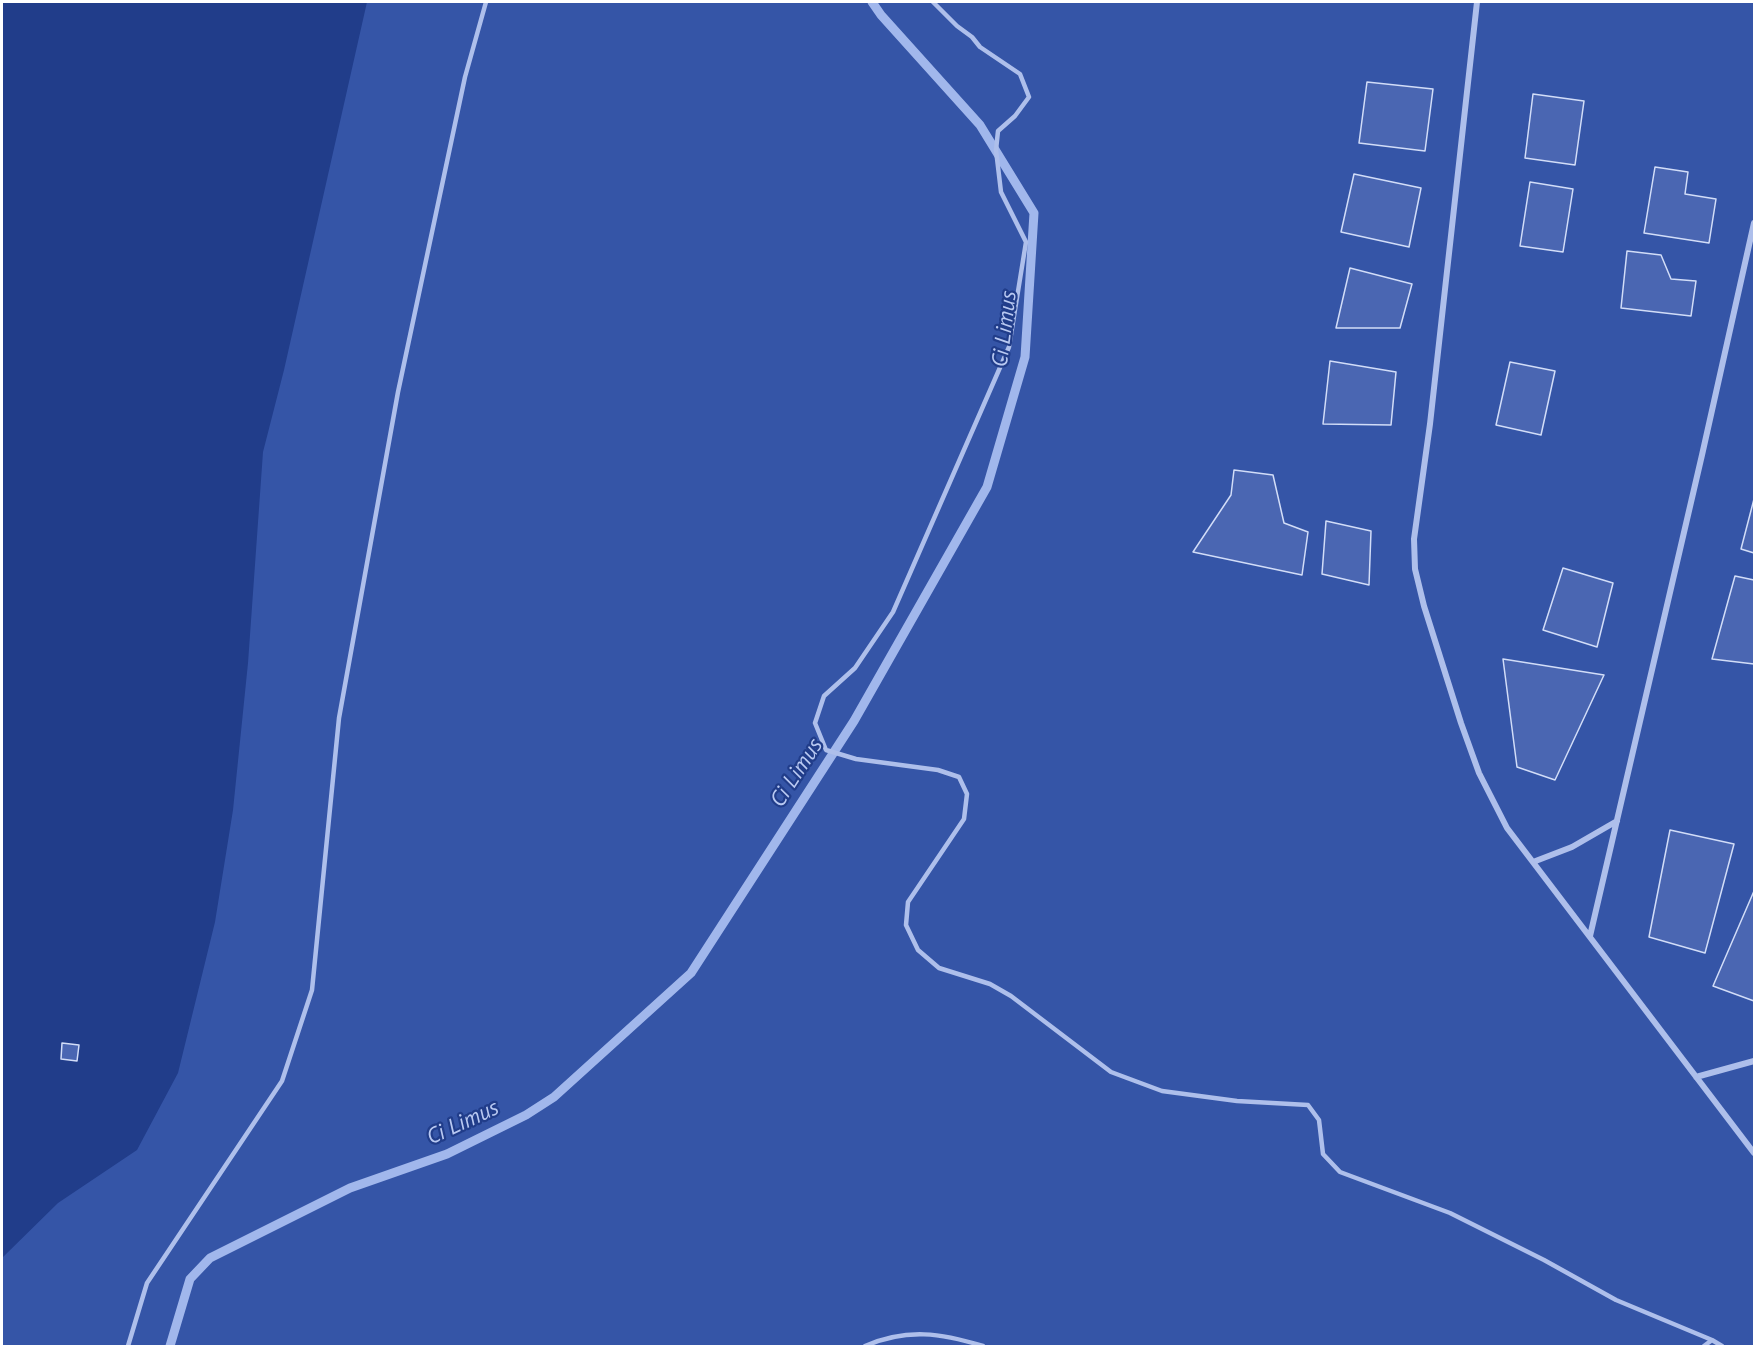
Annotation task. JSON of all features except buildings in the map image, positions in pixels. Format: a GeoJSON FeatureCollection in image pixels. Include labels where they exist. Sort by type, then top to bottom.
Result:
{"type":"FeatureCollection","features":[{"type":"Feature","properties":{"kind":"street"},"geometry":{"type":"LineString","coordinates":[[1477,2],[1430,424],[1414,539],[1415,569],[1424,606],[1461,723],[1479,773],[1507,828],[1755,1153]]}},
{"type":"Feature","properties":{"kind":"street"},"geometry":{"type":"LineString","coordinates":[[1590,936],[1755,223]]}},
{"type":"Feature","properties":{"kind":"street"},"geometry":{"type":"LineString","coordinates":[[1533,862],[1572,847],[1617,821]]}},
{"type":"Feature","properties":{"kind":"street"},"geometry":{"type":"LineString","coordinates":[[1696,1077],[1755,1061]]}},
{"type":"Feature","properties":{"kind":"lane"},"geometry":{"type":"LineString","coordinates":[[128,1347],[147,1283],[282,1081],[312,990],[339,718],[398,392],[465,77],[486,2]]}},
{"type":"Feature","properties":{"kind":"lane"},"geometry":{"type":"LineString","coordinates":[[933,2],[980,47],[1020,74],[1029,97],[1015,116],[998,131],[996,150],[1001,192],[1026,242],[1009,347],[893,612],[855,668],[824,696],[815,723],[826,750],[856,759],[938,770],[959,777],[967,794],[964,819],[908,902],[906,925],[918,950],[939,968],[990,984],[1011,996],[1111,1072],[1162,1091],[1237,1101],[1308,1105],[1319,1120],[1323,1154],[1340,1172],[1367,1184],[1450,1212],[1616,1300],[1712,1340],[1722,1347]]}},
{"type":"Feature","properties":{"kind":"lane"},"geometry":{"type":"LineString","coordinates":[[866,1347],[880,1340],[901,1335],[925,1334],[960,1339],[983,1347]]}},
{"type":"Feature","properties":{"kind":"lane"},"geometry":{"type":"LineString","coordinates":[[1704,1347],[1712,1340]]}},
{"type":"Feature","properties":{"kind":"shaded area"},"geometry":{"type":"Polygon","coordinates":[[[367,2],[1754,2],[1754,1346],[2,1346],[2,1258],[58,1203],[137,1150],[178,1073],[215,922],[233,810],[248,663],[263,452],[284,370],[367,2]]]}},
{"type":"Feature","properties":{"kind":"waterway","name":"Ci Limus"},"geometry":{"type":"LineString","coordinates":[[170,1346],[190,1279],[210,1258],[350,1188],[447,1154],[526,1115],[554,1097],[691,973],[854,721],[987,487],[1025,357],[1034,213],[980,125],[881,15],[872,2]]}}]}
